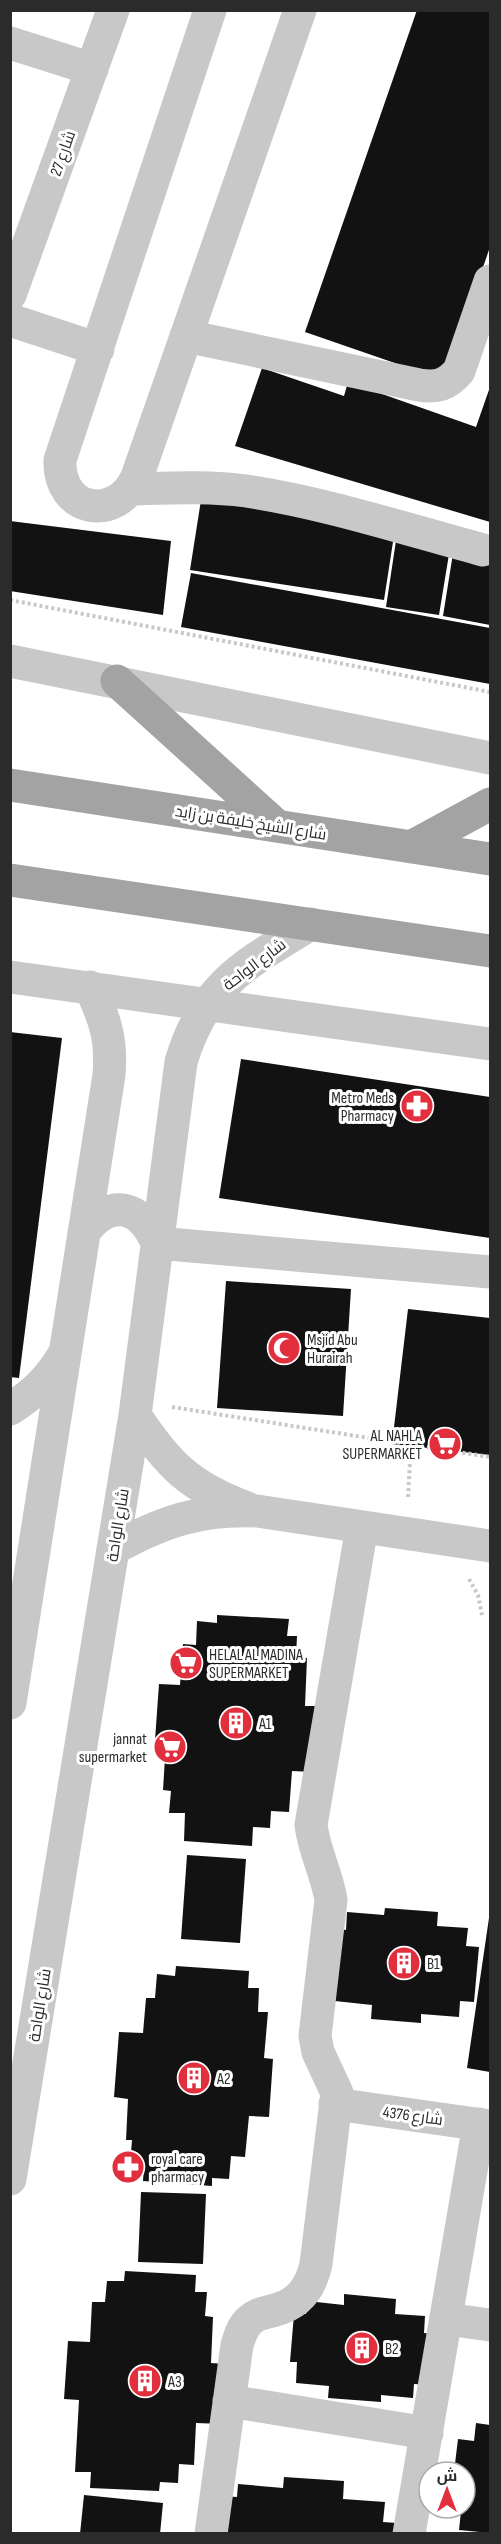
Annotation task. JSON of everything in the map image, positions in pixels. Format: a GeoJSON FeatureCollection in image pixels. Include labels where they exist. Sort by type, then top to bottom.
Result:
{"type":"FeatureCollection","features":[{"type":"Feature","properties":{"kind":"main road"},"geometry":{"type":"LineString","coordinates":[[117,681],[278,826]]}},
{"type":"Feature","properties":{"kind":"main road","name":"شارع الشيخ خليفة بن زايد"},"geometry":{"type":"LineString","coordinates":[[18,784],[490,859]]}},
{"type":"Feature","properties":{"kind":"main road"},"geometry":{"type":"LineString","coordinates":[[411,847],[490,804]]}},
{"type":"Feature","properties":{"kind":"main road"},"geometry":{"type":"LineString","coordinates":[[10,880],[490,951]]}},
{"type":"Feature","properties":{"kind":"street","name":"شارع 27"},"geometry":{"type":"LineString","coordinates":[[10,295],[113,10]]}},
{"type":"Feature","properties":{"kind":"street"},"geometry":{"type":"LineString","coordinates":[[210,10],[60,460],[59,473],[64,486],[72,497],[84,503],[98,506],[111,505],[132,489],[300,10]]}},
{"type":"Feature","properties":{"kind":"street"},"geometry":{"type":"LineString","coordinates":[[10,44],[92,69]]}},
{"type":"Feature","properties":{"kind":"street"},"geometry":{"type":"LineString","coordinates":[[186,336],[430,387],[452,380],[459,371],[490,281]]}},
{"type":"Feature","properties":{"kind":"street"},"geometry":{"type":"LineString","coordinates":[[10,320],[98,349]]}},
{"type":"Feature","properties":{"kind":"street"},"geometry":{"type":"LineString","coordinates":[[132,489],[183,488],[245,491],[347,514],[483,550]]}},
{"type":"Feature","properties":{"kind":"street"},"geometry":{"type":"LineString","coordinates":[[10,662],[117,681],[490,758]]}},
{"type":"Feature","properties":{"kind":"street","name":"شارع الواحة"},"geometry":{"type":"LineString","coordinates":[[10,2180],[135,1415],[181,1062],[192,1031],[208,1003],[227,979],[311,924]]}},
{"type":"Feature","properties":{"kind":"street"},"geometry":{"type":"LineString","coordinates":[[10,977],[490,1044]]}},
{"type":"Feature","properties":{"kind":"street"},"geometry":{"type":"LineString","coordinates":[[10,1703],[67,1350],[111,1053],[108,1033],[90,987]]}},
{"type":"Feature","properties":{"kind":"street"},"geometry":{"type":"LineString","coordinates":[[84,1232],[94,1220],[108,1211],[124,1210],[140,1216],[150,1227],[157,1243],[490,1272]]}},
{"type":"Feature","properties":{"kind":"street"},"geometry":{"type":"LineString","coordinates":[[10,1409],[29,1398],[51,1376],[67,1350]]}},
{"type":"Feature","properties":{"kind":"street"},"geometry":{"type":"LineString","coordinates":[[135,1415],[158,1450],[186,1477],[220,1498],[257,1511]]}},
{"type":"Feature","properties":{"kind":"street"},"geometry":{"type":"LineString","coordinates":[[113,1549],[166,1522],[196,1514],[227,1510],[257,1511],[490,1546]]}},
{"type":"Feature","properties":{"kind":"street"},"geometry":{"type":"LineString","coordinates":[[210,2534],[237,2345],[241,2331],[250,2320],[262,2313],[291,2304],[303,2294],[312,2280],[337,2093],[318,2052],[315,2036],[331,1900],[328,1880],[313,1843],[311,1825],[362,1527]]}},
{"type":"Feature","properties":{"kind":"street"},"geometry":{"type":"LineString","coordinates":[[10,1555],[28,1592]]}},
{"type":"Feature","properties":{"kind":"street","name":"شارع 4376"},"geometry":{"type":"LineString","coordinates":[[335,2104],[485,2125]]}},
{"type":"Feature","properties":{"kind":"street"},"geometry":{"type":"LineString","coordinates":[[409,2534],[446,2319],[485,2125]]}},
{"type":"Feature","properties":{"kind":"street"},"geometry":{"type":"LineString","coordinates":[[446,2319],[490,2325]]}},
{"type":"Feature","properties":{"kind":"street"},"geometry":{"type":"LineString","coordinates":[[229,2401],[427,2433]]}},
{"type":"Feature","properties":{"kind":"path"},"geometry":{"type":"LineString","coordinates":[[10,600],[490,692]]}},
{"type":"Feature","properties":{"kind":"path"},"geometry":{"type":"LineString","coordinates":[[169,1407],[490,1457]]}},
{"type":"Feature","properties":{"kind":"building"},"geometry":{"type":"Polygon","coordinates":[[[417,10],[490,10],[490,247],[444,380],[305,332],[417,10]]]}},
{"type":"Feature","properties":{"kind":"building"},"geometry":{"type":"Polygon","coordinates":[[[262,368],[344,396],[348,382],[476,427],[490,387],[490,522],[235,446],[262,368]]]}},
{"type":"Feature","properties":{"kind":"building"},"geometry":{"type":"Polygon","coordinates":[[[201,500],[395,529],[384,600],[190,570],[201,500]]]}},
{"type":"Feature","properties":{"kind":"building"},"geometry":{"type":"Polygon","coordinates":[[[10,521],[171,541],[163,615],[10,591],[10,521]]]}},
{"type":"Feature","properties":{"kind":"building"},"geometry":{"type":"Polygon","coordinates":[[[397,534],[451,542],[439,615],[386,607],[397,534]]]}},
{"type":"Feature","properties":{"kind":"building"},"geometry":{"type":"Polygon","coordinates":[[[454,547],[490,553],[490,625],[443,616],[454,547]]]}},
{"type":"Feature","properties":{"kind":"building"},"geometry":{"type":"Polygon","coordinates":[[[191,573],[490,628],[490,684],[181,627],[191,573]]]}},
{"type":"Feature","properties":{"kind":"building"},"geometry":{"type":"Polygon","coordinates":[[[10,1032],[62,1038],[19,1378],[10,1377],[10,1032]]]}},
{"type":"Feature","properties":{"kind":"building"},"geometry":{"type":"Polygon","coordinates":[[[241,1059],[490,1097],[490,1238],[219,1198],[241,1059]]]}},
{"type":"Feature","properties":{"kind":"building","name":"Msjid Abu Hurairah"},"geometry":{"type":"Polygon","coordinates":[[[226,1281],[351,1289],[343,1416],[217,1408],[226,1281]]]}},
{"type":"Feature","properties":{"kind":"building"},"geometry":{"type":"Polygon","coordinates":[[[408,1309],[490,1318],[490,1455],[392,1444],[408,1309]]]}},
{"type":"Feature","properties":{"kind":"building","name":"A1"},"geometry":{"type":"Polygon","coordinates":[[[217,1615],[289,1619],[287,1636],[297,1636],[296,1657],[307,1658],[305,1706],[317,1706],[313,1772],[292,1771],[289,1812],[271,1811],[270,1828],[253,1827],[252,1846],[184,1841],[185,1813],[169,1813],[171,1791],[163,1790],[166,1741],[155,1740],[159,1684],[180,1685],[183,1644],[196,1645],[197,1621],[217,1623],[217,1615]]]}},
{"type":"Feature","properties":{"kind":"building"},"geometry":{"type":"Polygon","coordinates":[[[187,1855],[246,1859],[240,1943],[181,1939],[187,1855]]]}},
{"type":"Feature","properties":{"kind":"building","name":"B1"},"geometry":{"type":"Polygon","coordinates":[[[385,1908],[438,1912],[437,1926],[468,1928],[466,1946],[479,1947],[474,2002],[460,2001],[459,2017],[421,2014],[421,2023],[371,2019],[372,2005],[335,2001],[333,1928],[346,1930],[347,1912],[384,1915],[385,1908]]]}},
{"type":"Feature","properties":{"kind":"building"},"geometry":{"type":"Polygon","coordinates":[[[490,1918],[490,2072],[467,2068],[490,1918]]]}},
{"type":"Feature","properties":{"kind":"building","name":"A2"},"geometry":{"type":"Polygon","coordinates":[[[176,1966],[249,1971],[248,1988],[259,1988],[258,2012],[268,2012],[264,2058],[273,2059],[269,2117],[249,2116],[245,2157],[231,2156],[229,2179],[212,2178],[212,2186],[143,2181],[144,2165],[130,2165],[132,2140],[126,2140],[128,2099],[114,2097],[119,2032],[143,2033],[146,1998],[155,1998],[157,1974],[175,1976],[176,1966]]]}},
{"type":"Feature","properties":{"kind":"building"},"geometry":{"type":"Polygon","coordinates":[[[141,2192],[206,2194],[203,2264],[138,2262],[141,2192]]]}},
{"type":"Feature","properties":{"kind":"building","name":"A3"},"geometry":{"type":"Polygon","coordinates":[[[125,2271],[196,2275],[195,2292],[207,2292],[205,2316],[213,2317],[211,2363],[225,2364],[222,2424],[196,2423],[194,2465],[179,2464],[178,2483],[160,2482],[159,2491],[90,2488],[91,2472],[75,2472],[79,2400],[64,2399],[68,2341],[90,2342],[92,2302],[105,2302],[107,2281],[124,2281],[125,2271]]]}},
{"type":"Feature","properties":{"kind":"building","name":"B2"},"geometry":{"type":"Polygon","coordinates":[[[344,2294],[396,2299],[395,2314],[425,2316],[424,2333],[434,2334],[429,2385],[414,2384],[413,2398],[381,2395],[381,2402],[328,2398],[329,2386],[296,2383],[297,2362],[290,2362],[294,2314],[306,2314],[307,2301],[344,2305],[344,2294]]]}},
{"type":"Feature","properties":{"kind":"building"},"geometry":{"type":"Polygon","coordinates":[[[476,2423],[490,2425],[490,2533],[459,2530],[460,2520],[477,2520],[477,2460],[455,2460],[458,2439],[474,2441],[476,2423]]]}},
{"type":"Feature","properties":{"kind":"building"},"geometry":{"type":"Polygon","coordinates":[[[284,2477],[344,2481],[343,2499],[385,2502],[383,2522],[397,2523],[396,2534],[219,2534],[222,2496],[237,2497],[238,2484],[283,2488],[284,2477]]]}},
{"type":"Feature","properties":{"kind":"building"},"geometry":{"type":"Polygon","coordinates":[[[84,2495],[163,2503],[160,2534],[80,2534],[84,2495]]]}},
{"type":"Feature","properties":{"kind":"place","name":"Metro Meds Pharmacy"},"geometry":{"type":"Point","coordinates":[417,1106]}},
{"type":"Feature","properties":{"kind":"place","name":"Msjid Abu Hurairah"},"geometry":{"type":"Point","coordinates":[284,1348]}},
{"type":"Feature","properties":{"kind":"place","name":"AL NAHLA SUPERMARKET"},"geometry":{"type":"Point","coordinates":[445,1444]}},
{"type":"Feature","properties":{"kind":"place","name":"HELAL AL MADINA SUPERMARKET"},"geometry":{"type":"Point","coordinates":[186,1663]}},
{"type":"Feature","properties":{"kind":"place","name":"A1"},"geometry":{"type":"Point","coordinates":[236,1723]}},
{"type":"Feature","properties":{"kind":"place","name":"jannat supermarket"},"geometry":{"type":"Point","coordinates":[170,1747]}},
{"type":"Feature","properties":{"kind":"place","name":"B1"},"geometry":{"type":"Point","coordinates":[404,1963]}},
{"type":"Feature","properties":{"kind":"place","name":"A2"},"geometry":{"type":"Point","coordinates":[194,2078]}},
{"type":"Feature","properties":{"kind":"place","name":"royal care pharmacy"},"geometry":{"type":"Point","coordinates":[128,2167]}},
{"type":"Feature","properties":{"kind":"place","name":"B2"},"geometry":{"type":"Point","coordinates":[362,2348]}},
{"type":"Feature","properties":{"kind":"place","name":"A3"},"geometry":{"type":"Point","coordinates":[145,2381]}}]}
